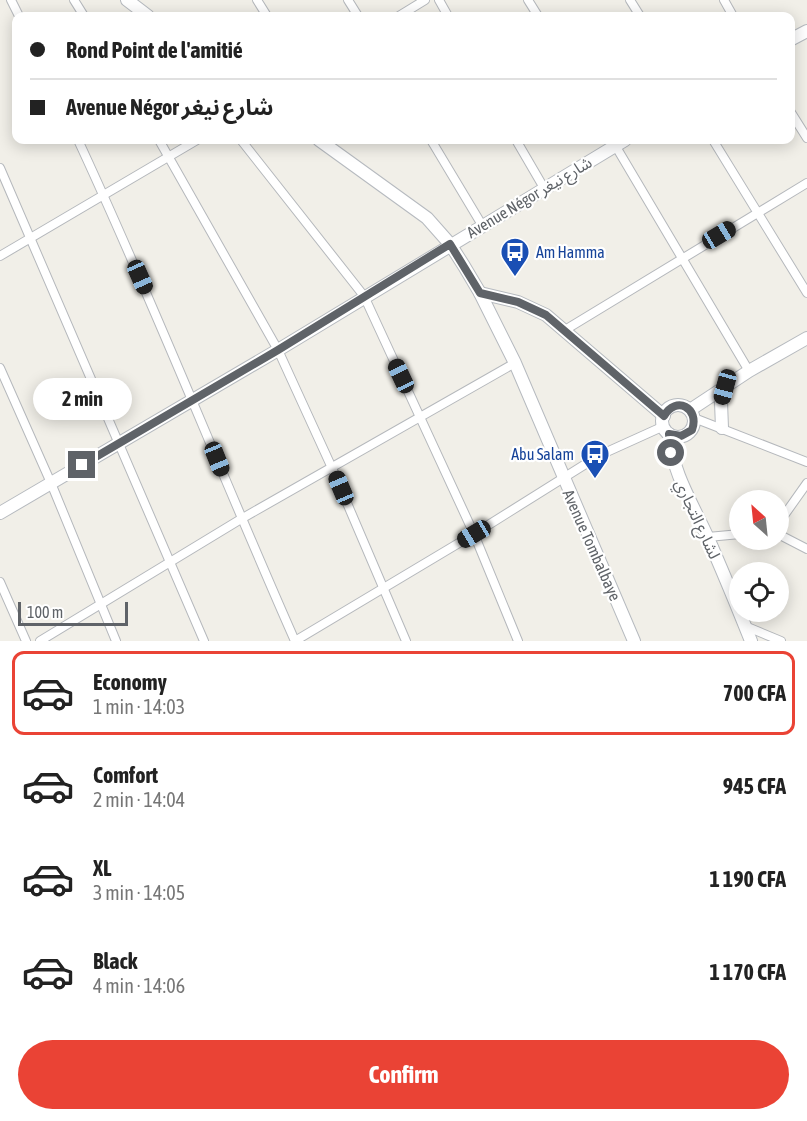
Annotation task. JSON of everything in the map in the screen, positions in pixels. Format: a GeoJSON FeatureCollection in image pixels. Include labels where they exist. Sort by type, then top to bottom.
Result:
{"type":"FeatureCollection","features":[{"type":"Feature","properties":{"kind":"main road"},"geometry":{"type":"LineString","coordinates":[[128,0],[143,12]]}},
{"type":"Feature","properties":{"kind":"main road","name":"Avenue Tombalbaye"},"geometry":{"type":"LineString","coordinates":[[325,144],[426,218],[450,244],[480,293],[515,363],[634,641]]}},
{"type":"Feature","properties":{"kind":"main road","name":"Avenue Négor شارع نيغر"},"geometry":{"type":"LineString","coordinates":[[0,513],[278,350],[612,144]]}},
{"type":"Feature","properties":{"kind":"main road"},"geometry":{"type":"LineString","coordinates":[[480,293],[518,302],[546,315],[565,330],[665,425],[681,436],[692,430],[692,414]]}},
{"type":"Feature","properties":{"kind":"main road"},"geometry":{"type":"LineString","coordinates":[[692,414],[749,371],[807,338]]}},
{"type":"Feature","properties":{"kind":"main road"},"geometry":{"type":"LineString","coordinates":[[722,428],[721,402],[725,387]]}},
{"type":"Feature","properties":{"kind":"main road"},"geometry":{"type":"LineString","coordinates":[[665,425],[670,408],[681,405],[692,414]]}},
{"type":"Feature","properties":{"kind":"main road","name":"لشارع التجاري"},"geometry":{"type":"LineString","coordinates":[[665,425],[678,477],[708,537],[751,641]]}},
{"type":"Feature","properties":{"kind":"street"},"geometry":{"type":"LineString","coordinates":[[406,12],[425,0]]}},
{"type":"Feature","properties":{"kind":"street"},"geometry":{"type":"LineString","coordinates":[[795,119],[807,138]]}},
{"type":"Feature","properties":{"kind":"street"},"geometry":{"type":"LineString","coordinates":[[80,144],[193,398],[241,519],[295,641],[474,534],[600,455],[665,425]]}},
{"type":"Feature","properties":{"kind":"street"},"geometry":{"type":"LineString","coordinates":[[162,144],[278,350],[332,468],[406,641]]}},
{"type":"Feature","properties":{"kind":"street"},"geometry":{"type":"LineString","coordinates":[[0,256],[190,144]]}},
{"type":"Feature","properties":{"kind":"street"},"geometry":{"type":"LineString","coordinates":[[243,144],[364,296],[474,534],[518,641]]}},
{"type":"Feature","properties":{"kind":"street"},"geometry":{"type":"LineString","coordinates":[[433,144],[482,225]]}},
{"type":"Feature","properties":{"kind":"street"},"geometry":{"type":"LineString","coordinates":[[518,144],[544,188]]}},
{"type":"Feature","properties":{"kind":"street"},"geometry":{"type":"LineString","coordinates":[[619,144],[681,258],[749,371]]}},
{"type":"Feature","properties":{"kind":"street"},"geometry":{"type":"LineString","coordinates":[[715,144],[807,293]]}},
{"type":"Feature","properties":{"kind":"street"},"geometry":{"type":"LineString","coordinates":[[0,168],[204,641]]}},
{"type":"Feature","properties":{"kind":"street"},"geometry":{"type":"LineString","coordinates":[[565,330],[807,183]]}},
{"type":"Feature","properties":{"kind":"street"},"geometry":{"type":"LineString","coordinates":[[40,641],[241,519],[515,363]]}},
{"type":"Feature","properties":{"kind":"street"},"geometry":{"type":"LineString","coordinates":[[0,368],[51,483],[116,641]]}},
{"type":"Feature","properties":{"kind":"street"},"geometry":{"type":"LineString","coordinates":[[692,414],[807,462]]}},
{"type":"Feature","properties":{"kind":"street"},"geometry":{"type":"LineString","coordinates":[[789,508],[807,483]]}},
{"type":"Feature","properties":{"kind":"street"},"geometry":{"type":"LineString","coordinates":[[708,537],[729,535]]}},
{"type":"Feature","properties":{"kind":"street"},"geometry":{"type":"LineString","coordinates":[[789,540],[807,549]]}},
{"type":"Feature","properties":{"kind":"street"},"geometry":{"type":"LineString","coordinates":[[0,582],[26,641]]}},
{"type":"Feature","properties":{"kind":"street"},"geometry":{"type":"LineString","coordinates":[[745,626],[781,641]]}},
{"type":"Feature","properties":{"kind":"place","name":"Am Hamma"},"geometry":{"type":"Point","coordinates":[515,278]}},
{"type":"Feature","properties":{"kind":"place","name":"Abu Salam"},"geometry":{"type":"Point","coordinates":[595,480]}},
{"type":"Feature","properties":{"kind":"route"},"geometry":{"type":"LineString","coordinates":[[82,465],[278,350],[450,244],[480,293],[518,302],[546,315],[664,416],[666,411],[675,406],[681,405],[690,410],[694,418],[692,430],[681,436],[669,434],[671,453]]}}]}
